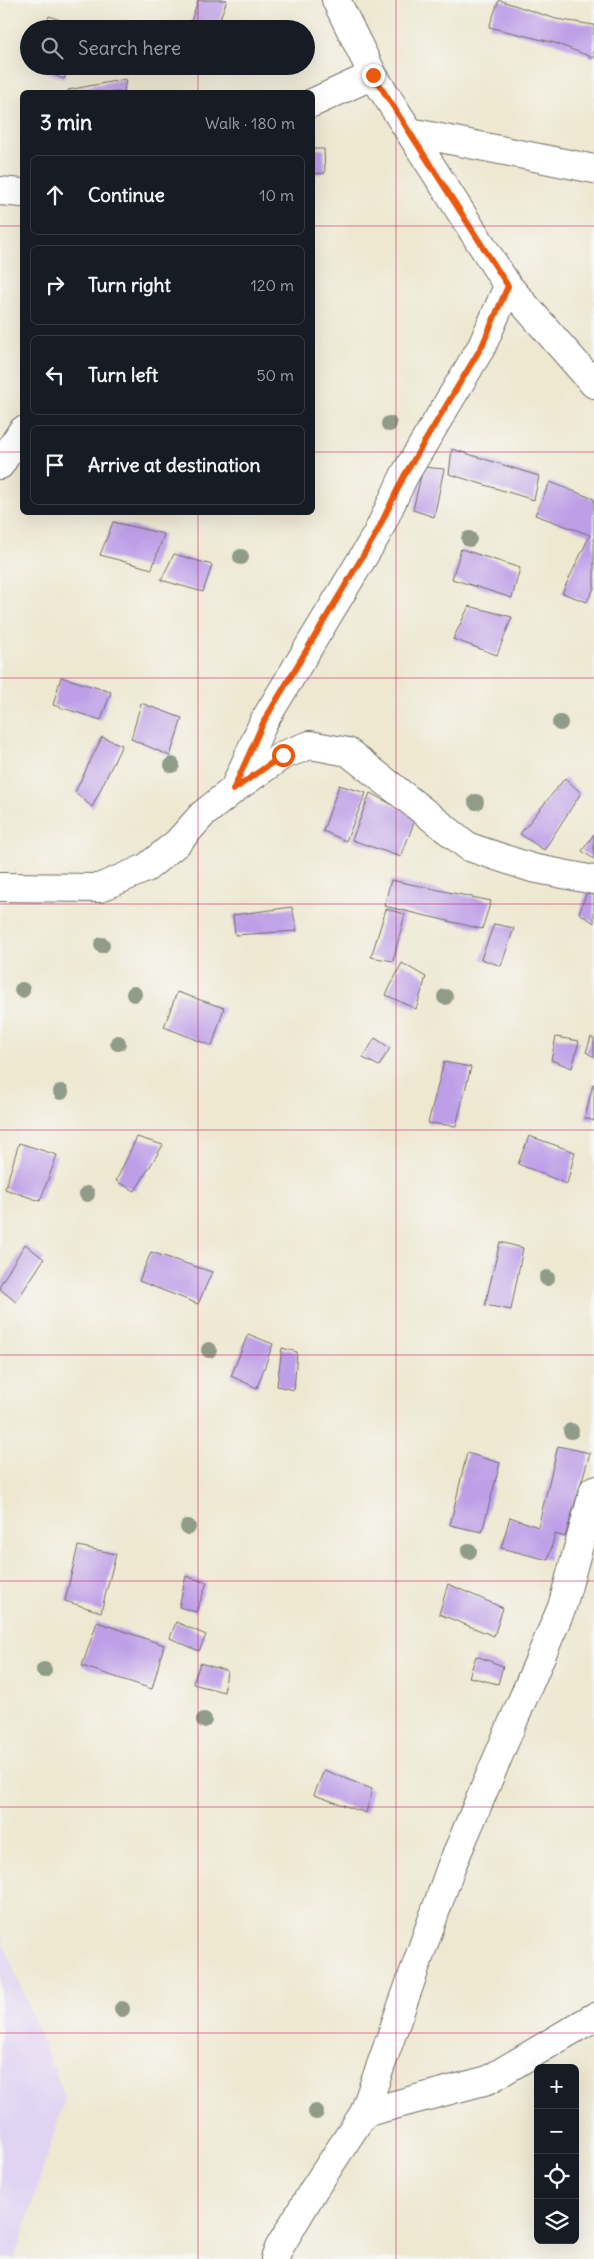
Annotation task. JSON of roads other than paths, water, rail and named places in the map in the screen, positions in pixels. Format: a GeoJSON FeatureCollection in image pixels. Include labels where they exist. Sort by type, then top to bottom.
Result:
{"type":"FeatureCollection","features":[{"type":"Feature","properties":{"kind":"street"},"geometry":{"type":"LineString","coordinates":[[336,0],[373,75],[508,286],[594,384]]}},
{"type":"Feature","properties":{"kind":"street"},"geometry":{"type":"LineString","coordinates":[[315,102],[373,75]]}},
{"type":"Feature","properties":{"kind":"street"},"geometry":{"type":"LineString","coordinates":[[410,132],[594,169]]}},
{"type":"Feature","properties":{"kind":"street"},"geometry":{"type":"LineString","coordinates":[[0,191],[20,193]]}},
{"type":"Feature","properties":{"kind":"street"},"geometry":{"type":"LineString","coordinates":[[233,790],[264,721],[376,534],[404,476],[482,346],[508,286]]}},
{"type":"Feature","properties":{"kind":"street"},"geometry":{"type":"LineString","coordinates":[[0,465],[20,434]]}},
{"type":"Feature","properties":{"kind":"street"},"geometry":{"type":"LineString","coordinates":[[0,886],[99,888],[146,868],[177,843],[202,815],[233,790],[283,755],[310,744],[348,752],[469,847],[532,868],[594,880]]}},
{"type":"Feature","properties":{"kind":"street"},"geometry":{"type":"LineString","coordinates":[[275,2259],[279,2248],[314,2189],[364,2113],[451,1867],[562,1607],[594,1490]]}},
{"type":"Feature","properties":{"kind":"street"},"geometry":{"type":"LineString","coordinates":[[364,2113],[488,2080],[594,2018]]}}]}
